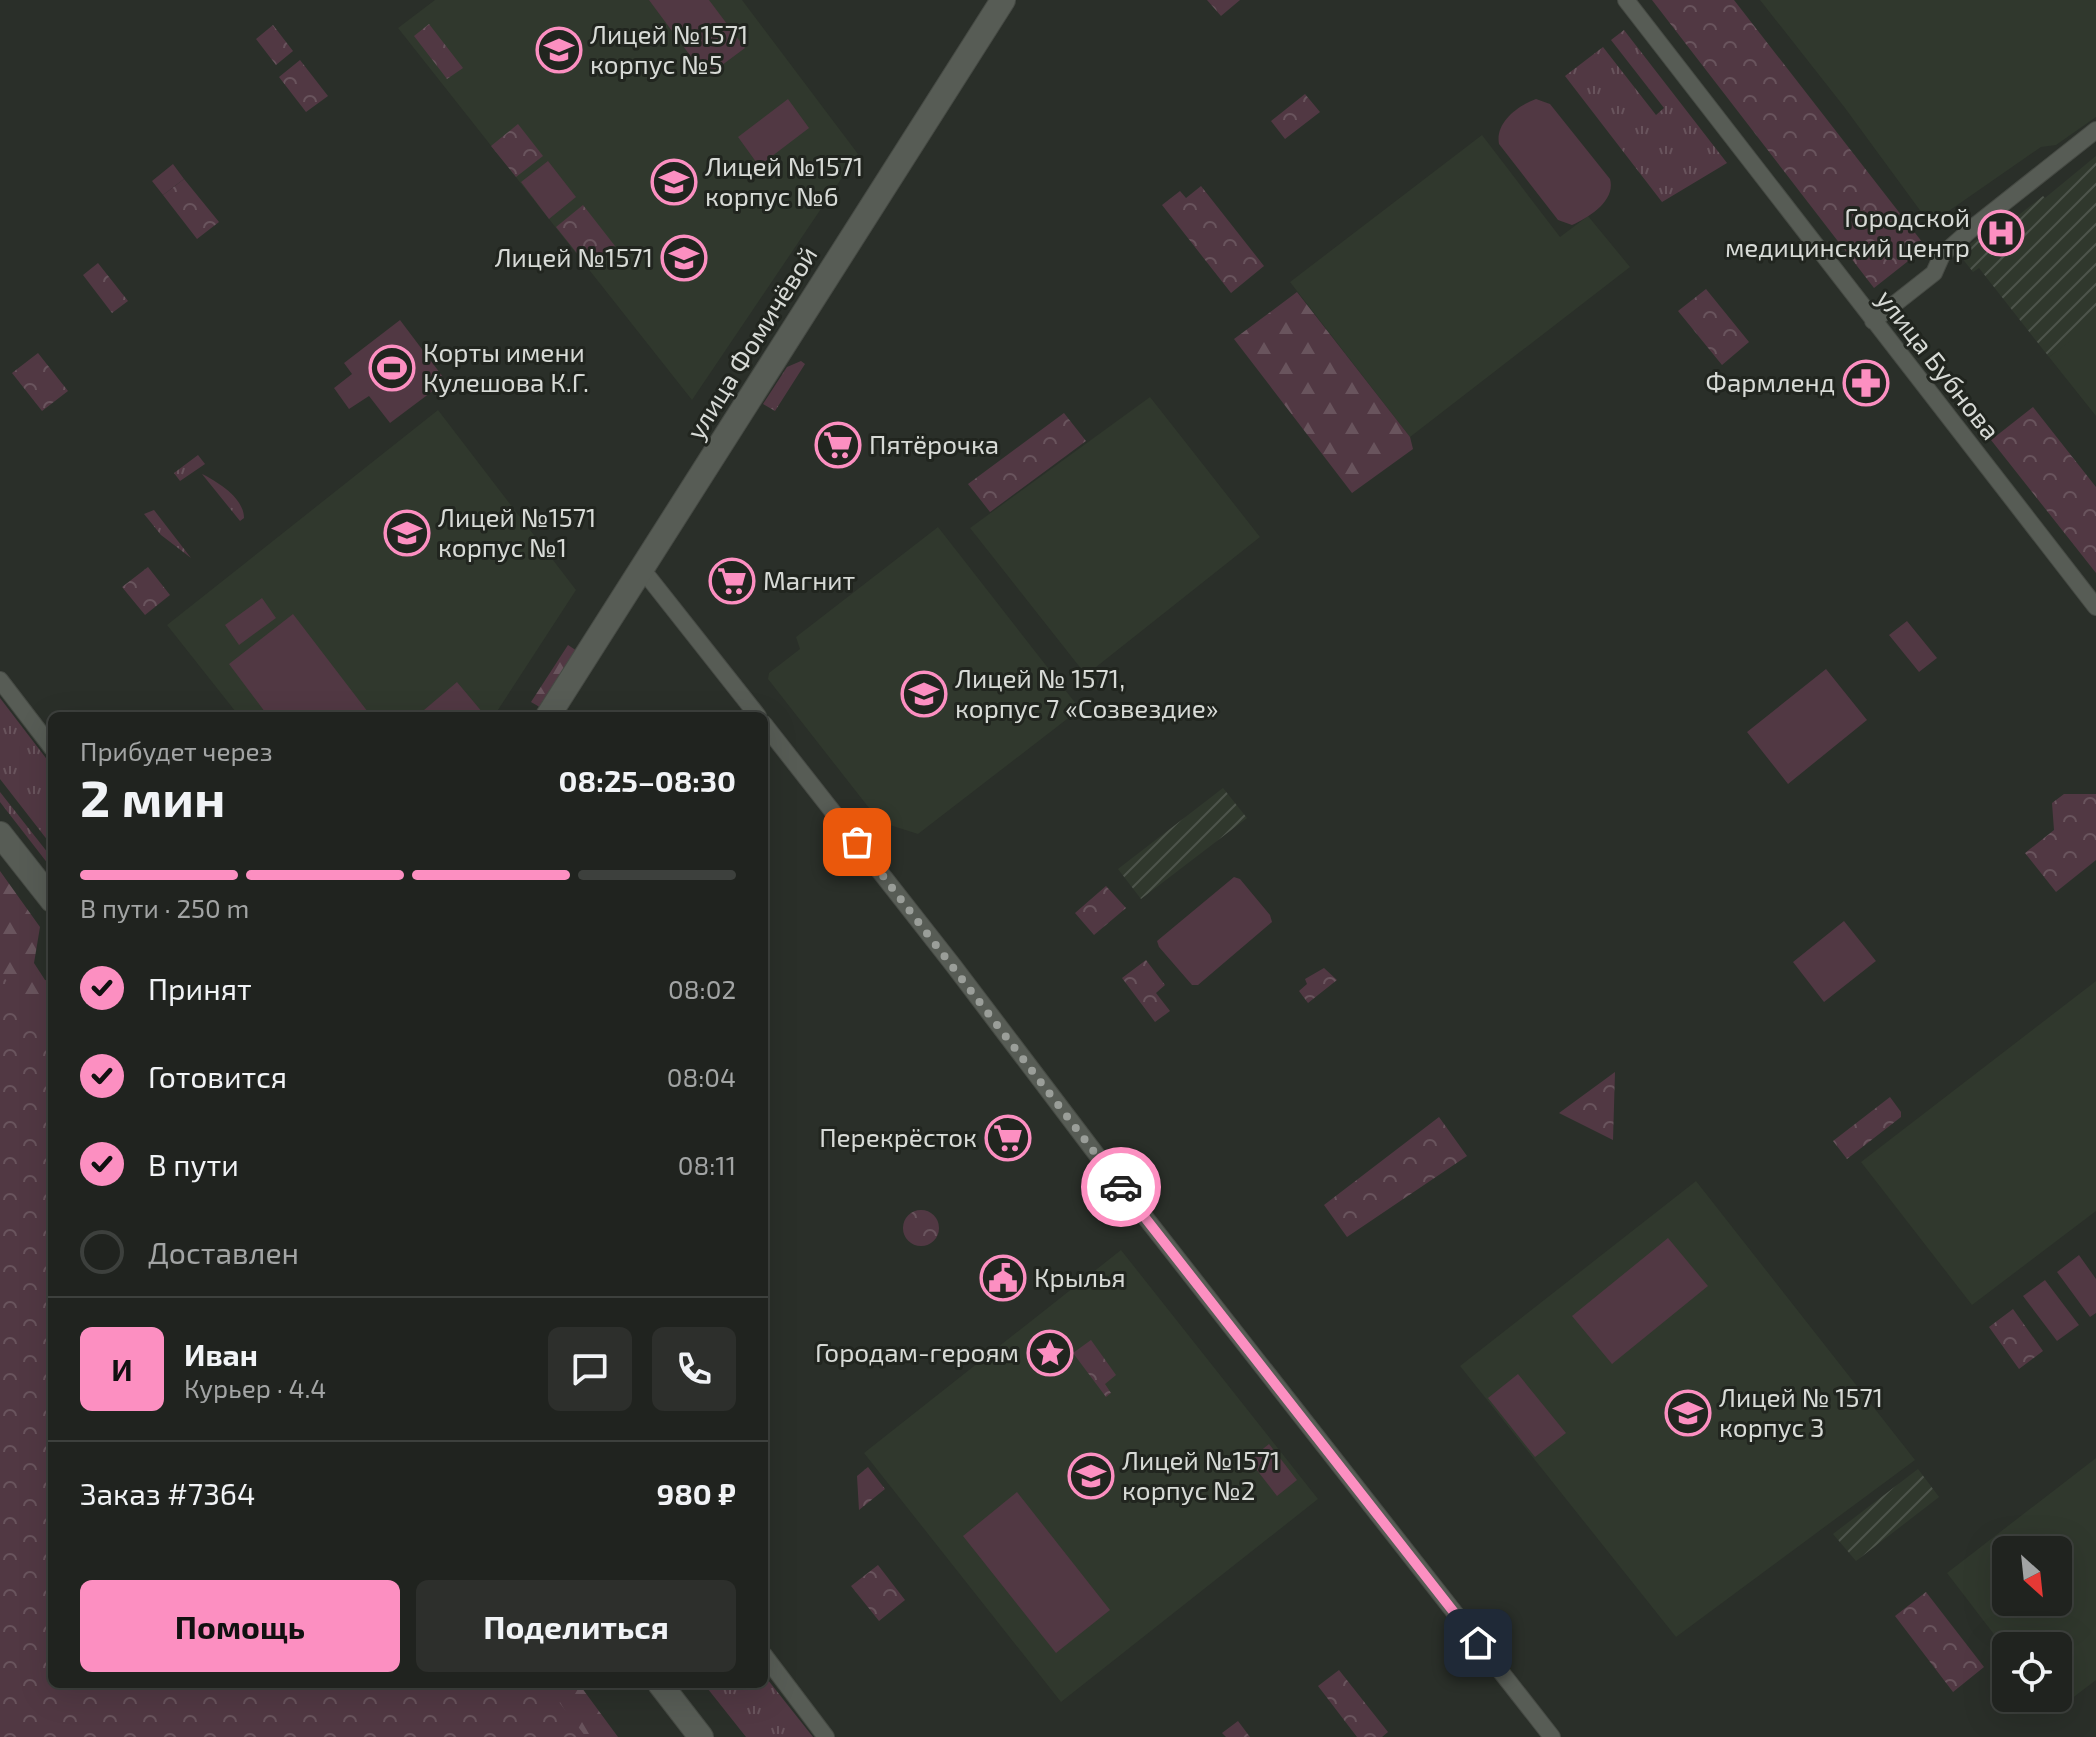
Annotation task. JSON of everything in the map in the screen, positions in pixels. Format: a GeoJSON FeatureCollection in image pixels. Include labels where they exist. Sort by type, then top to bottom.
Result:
{"type":"FeatureCollection","features":[{"type":"Feature","properties":{"kind":"street","name":"улица Фомичёвой"},"geometry":{"type":"LineString","coordinates":[[551,712],[1003,0]]}},
{"type":"Feature","properties":{"kind":"street","name":"улица Бубнова"},"geometry":{"type":"LineString","coordinates":[[1626,0],[2096,607]]}},
{"type":"Feature","properties":{"kind":"street"},"geometry":{"type":"LineString","coordinates":[[1873,321],[1934,273],[1942,255],[2036,175],[2096,130]]}},
{"type":"Feature","properties":{"kind":"street"},"geometry":{"type":"LineString","coordinates":[[642,569],[755,712]]}},
{"type":"Feature","properties":{"kind":"street"},"geometry":{"type":"LineString","coordinates":[[0,680],[48,743]]}},
{"type":"Feature","properties":{"kind":"street"},"geometry":{"type":"LineString","coordinates":[[768,729],[1552,1737]]}},
{"type":"Feature","properties":{"kind":"street"},"geometry":{"type":"LineString","coordinates":[[0,834],[48,895]]}},
{"type":"Feature","properties":{"kind":"street"},"geometry":{"type":"LineString","coordinates":[[768,1660],[826,1737]]}},
{"type":"Feature","properties":{"kind":"street"},"geometry":{"type":"LineString","coordinates":[[663,1688],[701,1737]]}},
{"type":"Feature","properties":{"kind":"shaded area","name":"Лицей №1571"},"geometry":{"type":"Polygon","coordinates":[[[435,0],[742,0],[858,154],[692,400],[398,28],[435,0]]]}},
{"type":"Feature","properties":{"kind":"shaded area"},"geometry":{"type":"Polygon","coordinates":[[[1760,0],[2096,0],[2096,117],[2056,145],[2041,147],[1930,224],[1845,108],[1760,0]]]}},
{"type":"Feature","properties":{"kind":"shaded area"},"geometry":{"type":"Polygon","coordinates":[[[1482,135],[1560,237],[1588,216],[1630,267],[1410,437],[1290,282],[1482,135]]]}},
{"type":"Feature","properties":{"kind":"shaded area"},"geometry":{"type":"Polygon","coordinates":[[[2096,156],[2096,322],[2049,357],[1979,268],[1973,272],[1958,253],[1977,239],[1982,244],[2096,156]]]}},
{"type":"Feature","properties":{"kind":"shaded area"},"geometry":{"type":"Polygon","coordinates":[[[2096,322],[2096,416],[2049,357],[2096,322]]]}},
{"type":"Feature","properties":{"kind":"shaded area"},"geometry":{"type":"Polygon","coordinates":[[[1150,397],[1260,537],[1086,675],[970,528],[1150,397]]]}},
{"type":"Feature","properties":{"kind":"shaded area","name":"Лицей №1571 корпус №1"},"geometry":{"type":"Polygon","coordinates":[[[438,410],[576,590],[497,712],[236,712],[167,625],[438,410]]]}},
{"type":"Feature","properties":{"kind":"shaded area","name":"Лицей № 1571, корпус 7 «Созвездие»"},"geometry":{"type":"Polygon","coordinates":[[[938,527],[1080,709],[918,834],[880,822],[768,679],[769,673],[800,649],[796,637],[938,527]]]}},
{"type":"Feature","properties":{"kind":"shaded area"},"geometry":{"type":"Polygon","coordinates":[[[1223,788],[1247,818],[1141,899],[1118,869],[1223,788]]]}},
{"type":"Feature","properties":{"kind":"shaded area"},"geometry":{"type":"Polygon","coordinates":[[[2096,981],[2096,1211],[1972,1305],[1861,1162],[2096,981]]]}},
{"type":"Feature","properties":{"kind":"shaded area","name":"Лицей № 1571 корпус 3"},"geometry":{"type":"Polygon","coordinates":[[[1696,1181],[1915,1460],[1676,1637],[1460,1366],[1696,1181]]]}},
{"type":"Feature","properties":{"kind":"shaded area","name":"Лицей №1571 корпус №2"},"geometry":{"type":"Polygon","coordinates":[[[1121,1250],[1318,1499],[1061,1702],[864,1453],[1121,1250]]]}},
{"type":"Feature","properties":{"kind":"shaded area"},"geometry":{"type":"Polygon","coordinates":[[[2096,1458],[2096,1680],[2072,1698],[2072,1632],[1992,1632],[1947,1573],[1992,1538],[1992,1616],[2072,1616],[2072,1536],[1995,1536],[2096,1458]]]}},
{"type":"Feature","properties":{"kind":"shaded area"},"geometry":{"type":"Polygon","coordinates":[[[1918,1469],[1939,1497],[1856,1561],[1833,1534],[1918,1469]]]}},
{"type":"Feature","properties":{"kind":"green space"},"geometry":{"type":"Polygon","coordinates":[[[649,0],[709,0],[745,48],[706,77],[649,0]]]}},
{"type":"Feature","properties":{"kind":"green space"},"geometry":{"type":"Polygon","coordinates":[[[1207,0],[1240,0],[1221,16],[1207,0]]]}},
{"type":"Feature","properties":{"kind":"green space"},"geometry":{"type":"Polygon","coordinates":[[[1652,0],[1734,0],[1926,247],[1874,288],[1652,0]]]}},
{"type":"Feature","properties":{"kind":"green space"},"geometry":{"type":"Polygon","coordinates":[[[429,24],[463,68],[447,79],[414,36],[429,24]]]}},
{"type":"Feature","properties":{"kind":"green space"},"geometry":{"type":"Polygon","coordinates":[[[273,25],[293,51],[276,65],[256,39],[273,25]]]}},
{"type":"Feature","properties":{"kind":"green space"},"geometry":{"type":"Polygon","coordinates":[[[1624,30],[1727,163],[1662,202],[1565,76],[1603,47],[1656,115],[1664,108],[1611,40],[1624,30]]]}},
{"type":"Feature","properties":{"kind":"green space"},"geometry":{"type":"Polygon","coordinates":[[[300,60],[328,96],[306,112],[279,77],[300,60]]]}},
{"type":"Feature","properties":{"kind":"green space"},"geometry":{"type":"Polygon","coordinates":[[[1305,94],[1320,112],[1285,139],[1271,121],[1305,94]]]}},
{"type":"Feature","properties":{"kind":"green space"},"geometry":{"type":"Polygon","coordinates":[[[788,99],[809,128],[759,166],[738,137],[788,99]]]}},
{"type":"Feature","properties":{"kind":"green space"},"geometry":{"type":"Polygon","coordinates":[[[1536,99],[1550,104],[1610,179],[1611,187],[1605,201],[1594,212],[1572,225],[1558,220],[1499,144],[1504,122],[1522,106],[1536,99]]]}},
{"type":"Feature","properties":{"kind":"green space"},"geometry":{"type":"Polygon","coordinates":[[[518,124],[543,156],[516,177],[491,146],[518,124]]]}},
{"type":"Feature","properties":{"kind":"green space"},"geometry":{"type":"Polygon","coordinates":[[[548,161],[576,197],[549,219],[521,182],[548,161]]]}},
{"type":"Feature","properties":{"kind":"green space"},"geometry":{"type":"Polygon","coordinates":[[[173,164],[184,179],[163,195],[152,181],[173,164]]]}},
{"type":"Feature","properties":{"kind":"green space"},"geometry":{"type":"Polygon","coordinates":[[[184,179],[219,222],[197,239],[163,195],[184,179]]]}},
{"type":"Feature","properties":{"kind":"green space"},"geometry":{"type":"Polygon","coordinates":[[[1201,186],[1264,266],[1231,293],[1162,205],[1180,191],[1186,198],[1201,186]]]}},
{"type":"Feature","properties":{"kind":"green space"},"geometry":{"type":"Polygon","coordinates":[[[583,205],[615,246],[588,267],[556,227],[583,205]]]}},
{"type":"Feature","properties":{"kind":"green space"},"geometry":{"type":"Polygon","coordinates":[[[98,263],[128,301],[112,313],[83,275],[98,263]]]}},
{"type":"Feature","properties":{"kind":"green space"},"geometry":{"type":"Polygon","coordinates":[[[1706,289],[1749,342],[1722,365],[1678,311],[1706,289]]]}},
{"type":"Feature","properties":{"kind":"green space"},"geometry":{"type":"Polygon","coordinates":[[[1297,292],[1410,437],[1413,449],[1352,493],[1234,339],[1297,292]]]}},
{"type":"Feature","properties":{"kind":"green space","name":"Корты имени Кулешова К.Г."},"geometry":{"type":"Polygon","coordinates":[[[400,320],[446,381],[390,423],[369,396],[349,409],[334,388],[352,374],[344,363],[400,320]]]}},
{"type":"Feature","properties":{"kind":"green space"},"geometry":{"type":"Polygon","coordinates":[[[38,353],[68,391],[42,411],[12,373],[38,353]]]}},
{"type":"Feature","properties":{"kind":"green space"},"geometry":{"type":"Polygon","coordinates":[[[801,361],[805,364],[775,411],[763,404],[787,367],[801,361]]]}},
{"type":"Feature","properties":{"kind":"green space"},"geometry":{"type":"Polygon","coordinates":[[[2033,407],[2096,487],[2096,573],[1991,440],[2033,407]]]}},
{"type":"Feature","properties":{"kind":"green space"},"geometry":{"type":"Polygon","coordinates":[[[1064,413],[1086,441],[990,512],[968,484],[1064,413]]]}},
{"type":"Feature","properties":{"kind":"green space"},"geometry":{"type":"Polygon","coordinates":[[[198,455],[205,464],[180,481],[174,473],[198,455]]]}},
{"type":"Feature","properties":{"kind":"green space"},"geometry":{"type":"Polygon","coordinates":[[[202,474],[235,497],[244,518],[240,521],[202,474]]]}},
{"type":"Feature","properties":{"kind":"green space"},"geometry":{"type":"Polygon","coordinates":[[[154,510],[191,558],[161,535],[144,514],[154,510]]]}},
{"type":"Feature","properties":{"kind":"green space"},"geometry":{"type":"Polygon","coordinates":[[[148,567],[170,595],[145,615],[122,587],[148,567]]]}},
{"type":"Feature","properties":{"kind":"green space"},"geometry":{"type":"Polygon","coordinates":[[[262,598],[276,618],[239,645],[225,625],[262,598]]]}},
{"type":"Feature","properties":{"kind":"green space"},"geometry":{"type":"Polygon","coordinates":[[[293,614],[368,712],[265,712],[229,664],[293,614]]]}},
{"type":"Feature","properties":{"kind":"green space"},"geometry":{"type":"Polygon","coordinates":[[[1907,621],[1937,658],[1919,672],[1889,635],[1907,621]]]}},
{"type":"Feature","properties":{"kind":"green space"},"geometry":{"type":"Polygon","coordinates":[[[568,645],[580,653],[543,709],[531,702],[568,645]]]}},
{"type":"Feature","properties":{"kind":"green space"},"geometry":{"type":"Polygon","coordinates":[[[1826,669],[1867,720],[1788,784],[1747,732],[1826,669]]]}},
{"type":"Feature","properties":{"kind":"green space"},"geometry":{"type":"Polygon","coordinates":[[[457,682],[482,712],[422,712],[457,682]]]}},
{"type":"Feature","properties":{"kind":"green space"},"geometry":{"type":"Polygon","coordinates":[[[0,698],[48,761],[48,841],[0,779],[0,698]]]}},
{"type":"Feature","properties":{"kind":"green space"},"geometry":{"type":"Polygon","coordinates":[[[0,792],[48,853],[48,864],[0,802],[0,792]]]}},
{"type":"Feature","properties":{"kind":"green space"},"geometry":{"type":"Polygon","coordinates":[[[2064,794],[2096,794],[2096,860],[2056,892],[2025,853],[2054,830],[2052,803],[2064,794]]]}},
{"type":"Feature","properties":{"kind":"green space"},"geometry":{"type":"Polygon","coordinates":[[[0,871],[40,927],[34,963],[48,980],[48,1174],[0,1130],[0,871]]]}},
{"type":"Feature","properties":{"kind":"green space"},"geometry":{"type":"Polygon","coordinates":[[[1234,877],[1240,879],[1270,915],[1272,922],[1198,985],[1192,985],[1157,941],[1234,877]]]}},
{"type":"Feature","properties":{"kind":"green space"},"geometry":{"type":"Polygon","coordinates":[[[1106,886],[1126,908],[1094,935],[1075,913],[1106,886]]]}},
{"type":"Feature","properties":{"kind":"green space"},"geometry":{"type":"Polygon","coordinates":[[[1844,921],[1876,961],[1824,1002],[1793,962],[1844,921]]]}},
{"type":"Feature","properties":{"kind":"green space"},"geometry":{"type":"Polygon","coordinates":[[[1146,960],[1165,985],[1156,993],[1170,1011],[1155,1022],[1122,978],[1146,960]]]}},
{"type":"Feature","properties":{"kind":"green space"},"geometry":{"type":"Polygon","coordinates":[[[1324,968],[1337,980],[1308,1003],[1299,991],[1307,984],[1305,979],[1324,968]]]}},
{"type":"Feature","properties":{"kind":"green space"},"geometry":{"type":"Polygon","coordinates":[[[0,972],[48,1036],[48,1688],[548,1688],[586,1737],[0,1737],[0,972]]]}},
{"type":"Feature","properties":{"kind":"green space"},"geometry":{"type":"Polygon","coordinates":[[[1615,1072],[1613,1140],[1559,1113],[1615,1072]]]}},
{"type":"Feature","properties":{"kind":"green space"},"geometry":{"type":"Polygon","coordinates":[[[1890,1097],[1901,1112],[1901,1117],[1847,1159],[1833,1141],[1890,1097]]]}},
{"type":"Feature","properties":{"kind":"green space"},"geometry":{"type":"Polygon","coordinates":[[[1439,1117],[1467,1156],[1347,1237],[1324,1205],[1439,1117]]]}},
{"type":"Feature","properties":{"kind":"green space"},"geometry":{"type":"Polygon","coordinates":[[[921,1210],[934,1215],[939,1228],[934,1241],[921,1246],[908,1241],[903,1228],[908,1215],[921,1210]]]}},
{"type":"Feature","properties":{"kind":"green space"},"geometry":{"type":"Polygon","coordinates":[[[1668,1238],[1708,1286],[1612,1364],[1572,1316],[1668,1238]]]}},
{"type":"Feature","properties":{"kind":"green space"},"geometry":{"type":"Polygon","coordinates":[[[2079,1255],[2096,1279],[2096,1313],[2090,1317],[2057,1272],[2079,1255]]]}},
{"type":"Feature","properties":{"kind":"green space"},"geometry":{"type":"Polygon","coordinates":[[[2045,1280],[2079,1325],[2057,1341],[2023,1296],[2045,1280]]]}},
{"type":"Feature","properties":{"kind":"green space"},"geometry":{"type":"Polygon","coordinates":[[[2013,1309],[2043,1351],[2019,1369],[1989,1327],[2013,1309]]]}},
{"type":"Feature","properties":{"kind":"green space"},"geometry":{"type":"Polygon","coordinates":[[[1091,1340],[1116,1375],[1105,1384],[1111,1393],[1106,1397],[1073,1353],[1091,1340]]]}},
{"type":"Feature","properties":{"kind":"green space"},"geometry":{"type":"Polygon","coordinates":[[[1518,1374],[1566,1433],[1535,1457],[1488,1398],[1518,1374]]]}},
{"type":"Feature","properties":{"kind":"green space"},"geometry":{"type":"Polygon","coordinates":[[[1269,1444],[1297,1480],[1277,1496],[1249,1460],[1269,1444]]]}},
{"type":"Feature","properties":{"kind":"green space"},"geometry":{"type":"Polygon","coordinates":[[[868,1467],[885,1489],[859,1510],[857,1476],[868,1467]]]}},
{"type":"Feature","properties":{"kind":"green space"},"geometry":{"type":"Polygon","coordinates":[[[1017,1492],[1110,1610],[1056,1653],[963,1536],[1017,1492]]]}},
{"type":"Feature","properties":{"kind":"green space"},"geometry":{"type":"Polygon","coordinates":[[[878,1565],[905,1600],[879,1621],[851,1586],[878,1565]]]}},
{"type":"Feature","properties":{"kind":"green space"},"geometry":{"type":"Polygon","coordinates":[[[1926,1592],[1984,1667],[1953,1692],[1895,1616],[1926,1592]]]}},
{"type":"Feature","properties":{"kind":"green space"},"geometry":{"type":"Polygon","coordinates":[[[1339,1670],[1388,1732],[1382,1737],[1357,1737],[1318,1686],[1339,1670]]]}},
{"type":"Feature","properties":{"kind":"green space"},"geometry":{"type":"Polygon","coordinates":[[[768,1680],[813,1737],[746,1737],[707,1688],[768,1688],[768,1680]]]}},
{"type":"Feature","properties":{"kind":"green space"},"geometry":{"type":"Polygon","coordinates":[[[428,1688],[582,1688],[618,1737],[396,1737],[428,1688]]]}},
{"type":"Feature","properties":{"kind":"green space"},"geometry":{"type":"Polygon","coordinates":[[[1238,1721],[1250,1737],[1226,1737],[1222,1733],[1238,1721]]]}},
{"type":"Feature","properties":{"kind":"way so far"},"geometry":{"type":"LineString","coordinates":[[857,842],[1121,1187]]}},
{"type":"Feature","properties":{"kind":"place","name":"Лицей №1571 корпус №5"},"geometry":{"type":"Point","coordinates":[559,50]}},
{"type":"Feature","properties":{"kind":"place","name":"Лицей №1571 корпус №6"},"geometry":{"type":"Point","coordinates":[674,182]}},
{"type":"Feature","properties":{"kind":"place","name":"Городской медицинский центр"},"geometry":{"type":"Point","coordinates":[2001,233]}},
{"type":"Feature","properties":{"kind":"place","name":"Лицей №1571"},"geometry":{"type":"Point","coordinates":[684,258]}},
{"type":"Feature","properties":{"kind":"place","name":"Корты имени Кулешова К.Г."},"geometry":{"type":"Point","coordinates":[392,368]}},
{"type":"Feature","properties":{"kind":"place","name":"Фармленд"},"geometry":{"type":"Point","coordinates":[1866,383]}},
{"type":"Feature","properties":{"kind":"place","name":"Пятёрочка"},"geometry":{"type":"Point","coordinates":[838,445]}},
{"type":"Feature","properties":{"kind":"place","name":"Лицей №1571 корпус №1"},"geometry":{"type":"Point","coordinates":[407,533]}},
{"type":"Feature","properties":{"kind":"place","name":"Магнит"},"geometry":{"type":"Point","coordinates":[732,581]}},
{"type":"Feature","properties":{"kind":"place","name":"Лицей № 1571, корпус 7 «Созвездие»"},"geometry":{"type":"Point","coordinates":[924,694]}},
{"type":"Feature","properties":{"kind":"place","name":"Перекрёсток"},"geometry":{"type":"Point","coordinates":[1008,1138]}},
{"type":"Feature","properties":{"kind":"place","name":"Крылья"},"geometry":{"type":"Point","coordinates":[1003,1278]}},
{"type":"Feature","properties":{"kind":"place","name":"Городам-героям"},"geometry":{"type":"Point","coordinates":[1050,1353]}},
{"type":"Feature","properties":{"kind":"place","name":"Лицей № 1571 корпус 3"},"geometry":{"type":"Point","coordinates":[1688,1413]}},
{"type":"Feature","properties":{"kind":"place","name":"Лицей №1571 корпус №2"},"geometry":{"type":"Point","coordinates":[1091,1476]}},
{"type":"Feature","properties":{"kind":"route"},"geometry":{"type":"LineString","coordinates":[[1121,1187],[1478,1643]]}}]}
